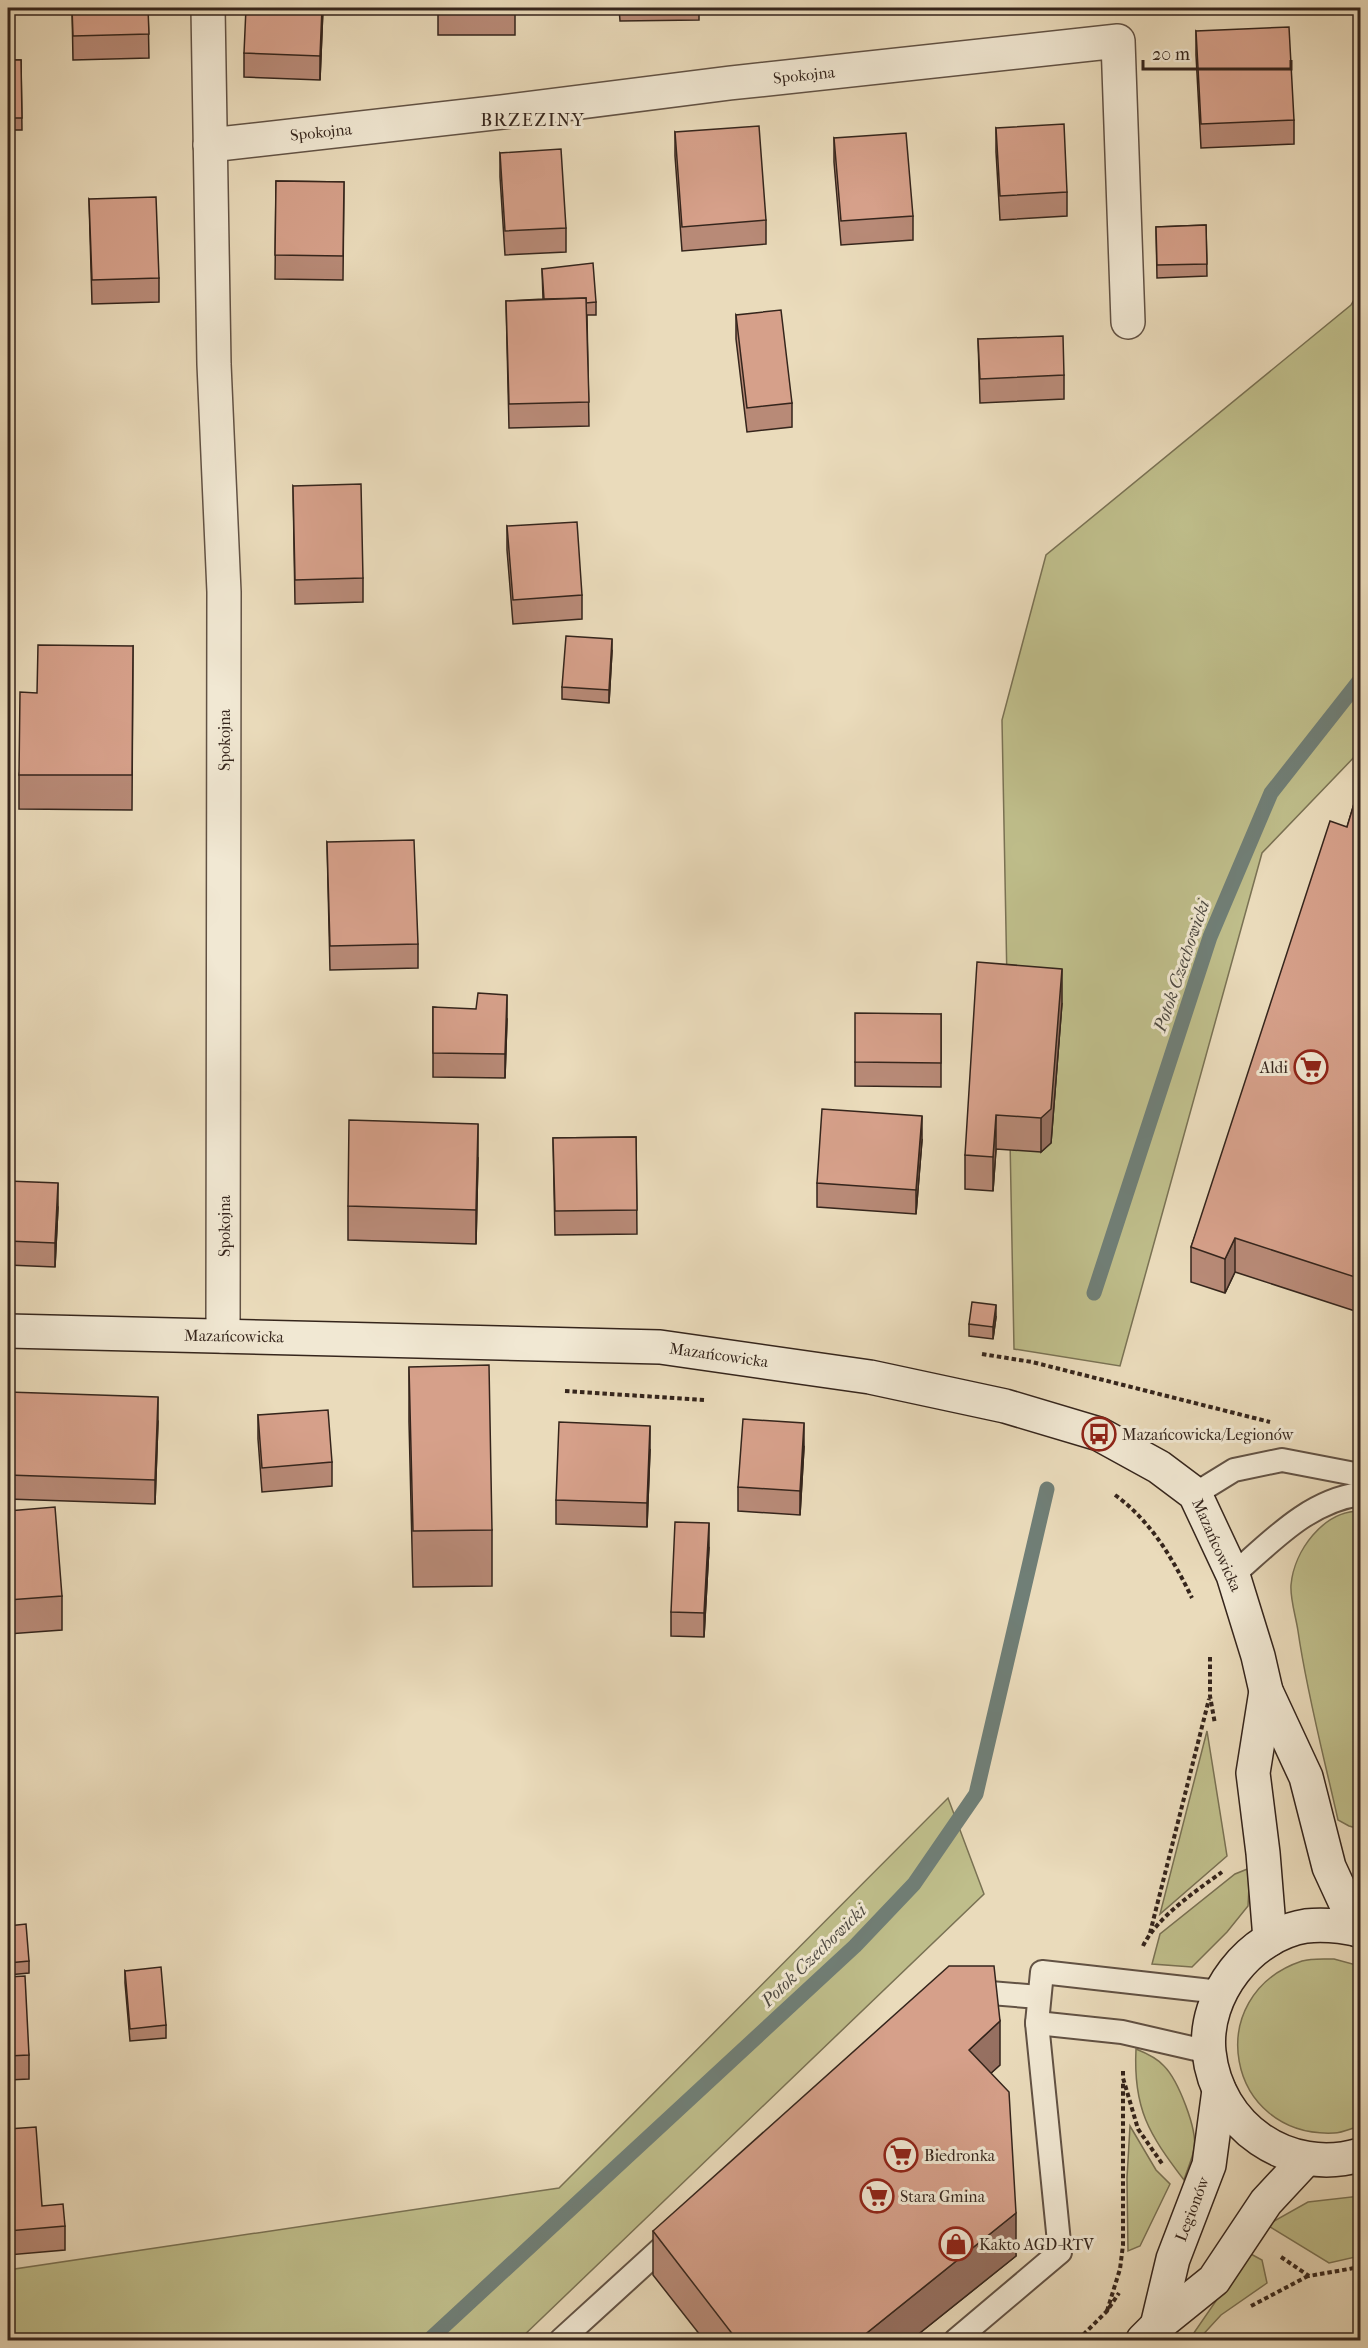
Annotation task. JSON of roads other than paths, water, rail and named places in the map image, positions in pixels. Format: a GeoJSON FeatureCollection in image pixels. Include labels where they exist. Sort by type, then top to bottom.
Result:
{"type":"FeatureCollection","features":[{"type":"Feature","properties":{"kind":"street","name":"Spokojna"},"geometry":{"type":"LineString","coordinates":[[208,8],[214,364],[224,592],[223,1336]]}},
{"type":"Feature","properties":{"kind":"street","name":"Spokojna"},"geometry":{"type":"LineString","coordinates":[[210,145],[1119,41],[1128,322]]}},
{"type":"Feature","properties":{"kind":"street","name":"Mazańcowicka"},"geometry":{"type":"LineString","coordinates":[[8,1331],[660,1347],[870,1377],[1005,1406],[1099,1434],[1159,1467],[1195,1494],[1233,1575],[1258,1656],[1266,1691],[1306,1777],[1329,1867],[1359,1930]]}},
{"type":"Feature","properties":{"kind":"street","name":"Mazańcowicka"},"geometry":{"type":"LineString","coordinates":[[1266,1691],[1253,1773],[1270,1939]]}},
{"type":"Feature","properties":{"kind":"street"},"geometry":{"type":"LineString","coordinates":[[1359,1930],[1338,1925],[1305,1926],[1270,1939],[1241,1962],[1220,1992],[1210,2022],[1209,2052],[1219,2090],[1241,2124],[1272,2148],[1306,2159],[1342,2161],[1360,2155]]}},
{"type":"Feature","properties":{"kind":"street","name":"Legionów"},"geometry":{"type":"LineString","coordinates":[[1150,2333],[1173,2259],[1209,2165],[1219,2090]]}},
{"type":"Feature","properties":{"kind":"street","name":"Legionów"},"geometry":{"type":"LineString","coordinates":[[1150,2333],[1214,2280],[1266,2202],[1306,2159]]}},
{"type":"Feature","properties":{"kind":"lane"},"geometry":{"type":"LineString","coordinates":[[1195,1494],[1234,1470],[1282,1460],[1360,1475]]}},
{"type":"Feature","properties":{"kind":"lane"},"geometry":{"type":"LineString","coordinates":[[1233,1575],[1309,1510],[1349,1495],[1360,1494]]}},
{"type":"Feature","properties":{"kind":"lane"},"geometry":{"type":"LineString","coordinates":[[956,2340],[1060,2252],[1037,2023],[1042,1972],[1220,1992]]}},
{"type":"Feature","properties":{"kind":"lane"},"geometry":{"type":"LineString","coordinates":[[943,1990],[1039,1997]]}},
{"type":"Feature","properties":{"kind":"lane"},"geometry":{"type":"LineString","coordinates":[[1037,2023],[1122,2032],[1209,2052]]}},
{"type":"Feature","properties":{"kind":"lane"},"geometry":{"type":"LineString","coordinates":[[561,2340],[691,2221]]}},
{"type":"Feature","properties":{"kind":"waterway","name":"Potok Czechowicki"},"geometry":{"type":"LineString","coordinates":[[1094,1293],[1210,937],[1271,793],[1360,680]]}},
{"type":"Feature","properties":{"kind":"waterway","name":"Potok Czechowicki"},"geometry":{"type":"LineString","coordinates":[[429,2340],[855,1946],[914,1884],[976,1794],[1047,1489]]}},
{"type":"Feature","properties":{"kind":"place","name":"Aldi"},"geometry":{"type":"Point","coordinates":[1311,1067]}},
{"type":"Feature","properties":{"kind":"place","name":"Mazańcowicka/Legionów"},"geometry":{"type":"Point","coordinates":[1099,1434]}},
{"type":"Feature","properties":{"kind":"place","name":"Biedronka"},"geometry":{"type":"Point","coordinates":[901,2155]}},
{"type":"Feature","properties":{"kind":"place","name":"Stara Gmina"},"geometry":{"type":"Point","coordinates":[877,2196]}},
{"type":"Feature","properties":{"kind":"place","name":"Kakto AGD-RTV"},"geometry":{"type":"Point","coordinates":[956,2244]}},
{"type":"Feature","properties":{"kind":"district","name":"BRZEZINY"},"geometry":{"type":"Point","coordinates":[533,120]}}]}
